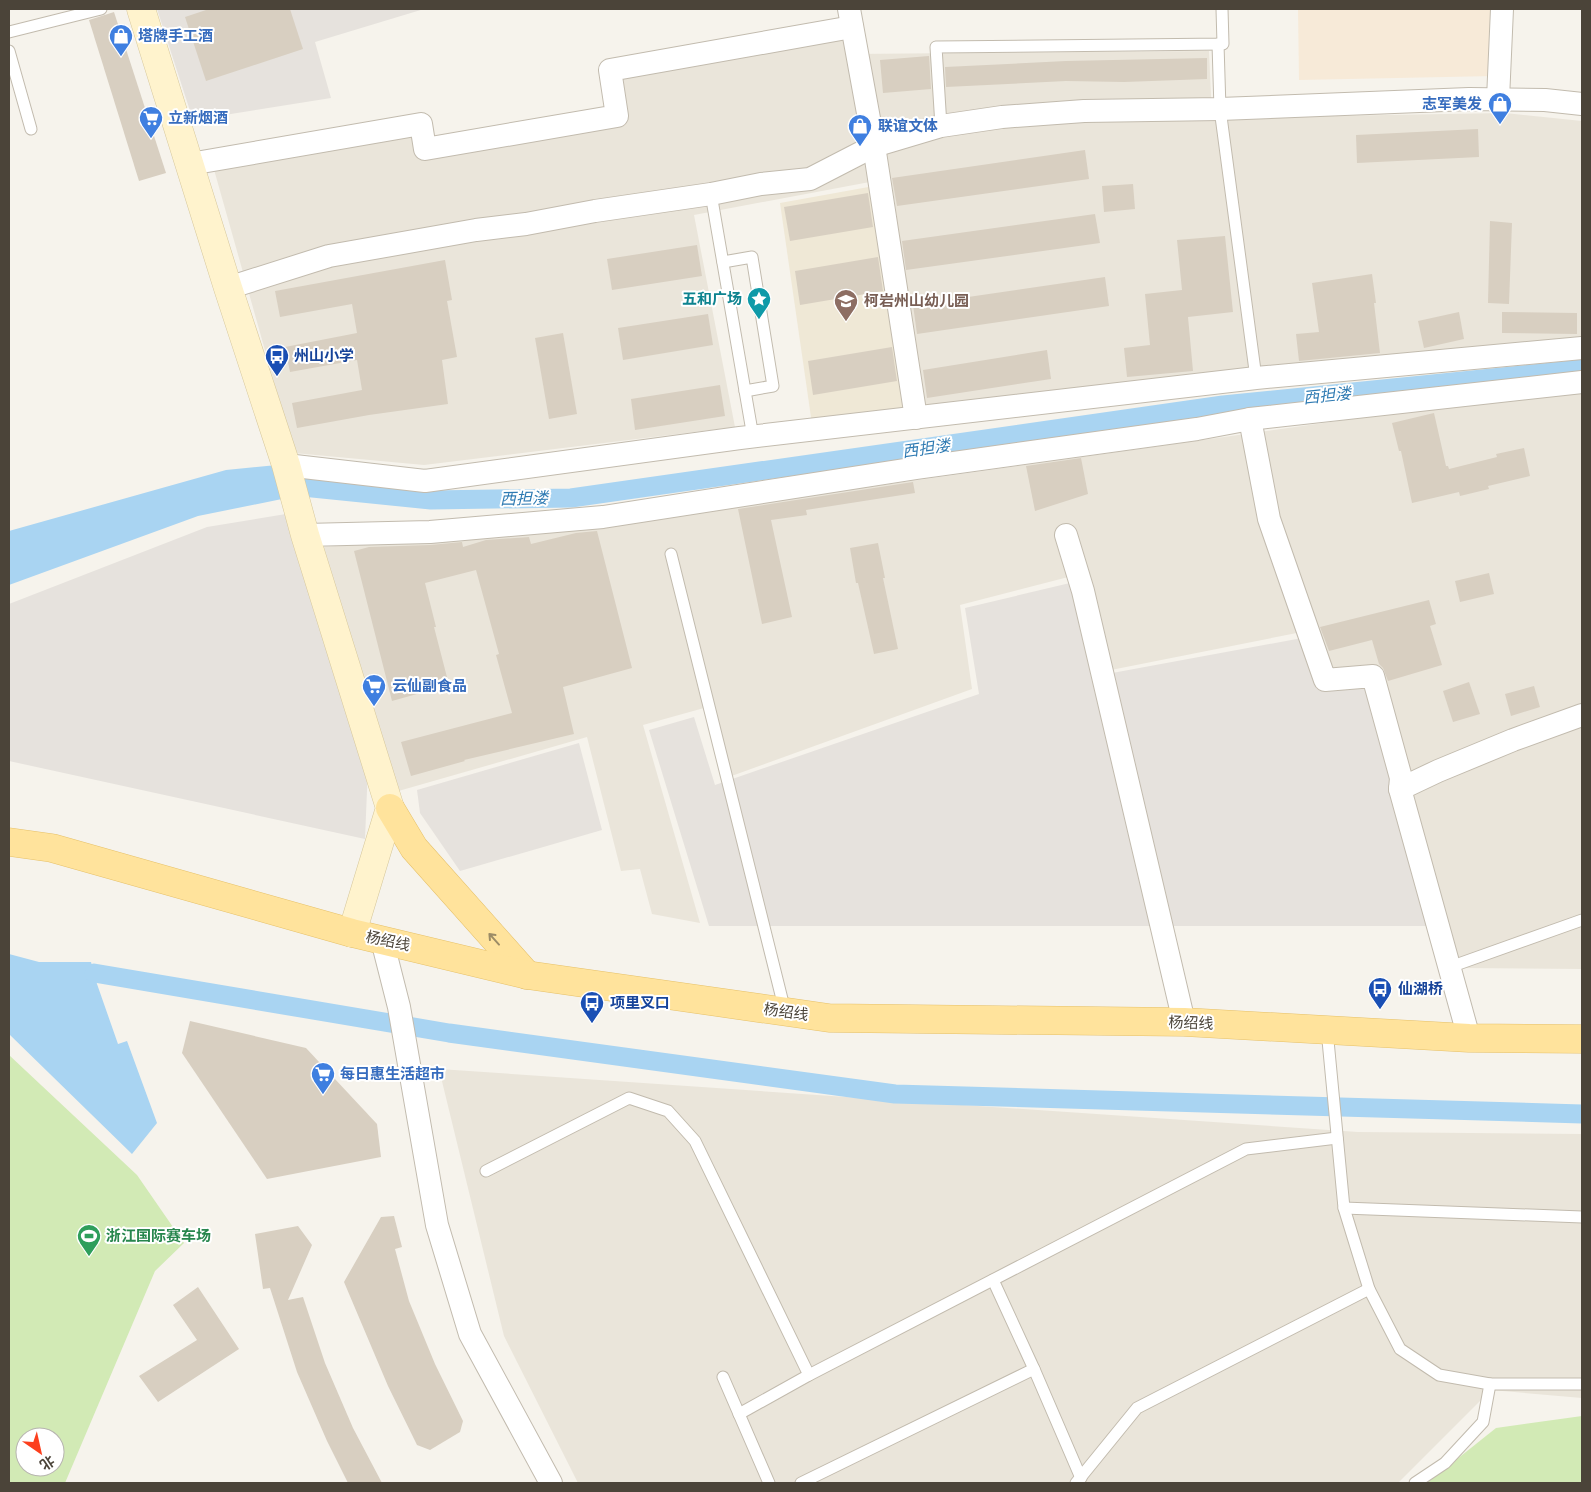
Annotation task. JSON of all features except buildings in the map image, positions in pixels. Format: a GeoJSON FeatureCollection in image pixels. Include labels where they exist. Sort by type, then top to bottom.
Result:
{"type":"FeatureCollection","features":[{"type":"Feature","properties":{"kind":"main road"},"geometry":{"type":"LineString","coordinates":[[390,808],[414,848],[527,975]]}},
{"type":"Feature","properties":{"kind":"main road","name":"杨绍线"},"geometry":{"type":"LineString","coordinates":[[9,842],[52,848],[352,933],[527,975],[829,1018],[1184,1022],[1468,1038],[1582,1039]]}},
{"type":"Feature","properties":{"kind":"street"},"geometry":{"type":"LineString","coordinates":[[142,9],[228,288],[286,465],[390,808],[352,933]]}},
{"type":"Feature","properties":{"kind":"street"},"geometry":{"type":"LineString","coordinates":[[1498,99],[1502,9]]}},
{"type":"Feature","properties":{"kind":"street"},"geometry":{"type":"LineString","coordinates":[[190,164],[421,124],[425,149],[617,116],[610,70],[850,18],[874,146],[916,418]]}},
{"type":"Feature","properties":{"kind":"street"},"geometry":{"type":"LineString","coordinates":[[228,288],[329,256],[476,230],[526,224],[595,211],[711,194],[761,184],[810,179],[874,146],[941,126],[1002,117],[1077,112],[1220,109],[1468,99],[1545,100],[1582,104]]}},
{"type":"Feature","properties":{"kind":"street"},"geometry":{"type":"LineString","coordinates":[[286,465],[425,481],[754,437],[1256,378],[1582,348]]}},
{"type":"Feature","properties":{"kind":"street"},"geometry":{"type":"LineString","coordinates":[[306,535],[430,532],[603,517],[731,496],[770,492],[880,473],[1197,429],[1250,419],[1582,382]]}},
{"type":"Feature","properties":{"kind":"street"},"geometry":{"type":"LineString","coordinates":[[1250,419],[1269,519],[1325,680],[1373,676],[1401,778],[1400,789],[1468,1038]]}},
{"type":"Feature","properties":{"kind":"street"},"geometry":{"type":"LineString","coordinates":[[1066,535],[1082,591],[1184,1022]]}},
{"type":"Feature","properties":{"kind":"street"},"geometry":{"type":"LineString","coordinates":[[1400,789],[1438,771],[1582,715]]}},
{"type":"Feature","properties":{"kind":"street"},"geometry":{"type":"LineString","coordinates":[[382,940],[399,1007],[437,1226],[470,1334],[551,1483]]}},
{"type":"Feature","properties":{"kind":"lane"},"geometry":{"type":"LineString","coordinates":[[9,32],[101,9]]}},
{"type":"Feature","properties":{"kind":"lane"},"geometry":{"type":"LineString","coordinates":[[941,126],[936,47],[1223,44],[1222,9]]}},
{"type":"Feature","properties":{"kind":"lane"},"geometry":{"type":"LineString","coordinates":[[1218,44],[1220,109],[1256,378]]}},
{"type":"Feature","properties":{"kind":"lane"},"geometry":{"type":"LineString","coordinates":[[9,51],[31,129]]}},
{"type":"Feature","properties":{"kind":"lane"},"geometry":{"type":"LineString","coordinates":[[711,194],[754,437]]}},
{"type":"Feature","properties":{"kind":"lane"},"geometry":{"type":"LineString","coordinates":[[723,262],[752,257],[773,386],[745,391]]}},
{"type":"Feature","properties":{"kind":"lane"},"geometry":{"type":"LineString","coordinates":[[671,554],[785,1012]]}},
{"type":"Feature","properties":{"kind":"lane"},"geometry":{"type":"LineString","coordinates":[[1450,968],[1582,920]]}},
{"type":"Feature","properties":{"kind":"lane"},"geometry":{"type":"LineString","coordinates":[[1327,1030],[1344,1208],[1370,1289],[1400,1349],[1439,1375],[1490,1384],[1582,1384]]}},
{"type":"Feature","properties":{"kind":"lane"},"geometry":{"type":"LineString","coordinates":[[486,1171],[629,1098],[668,1110],[695,1141],[809,1375]]}},
{"type":"Feature","properties":{"kind":"lane"},"geometry":{"type":"LineString","coordinates":[[739,1414],[809,1375],[1246,1149],[1337,1138]]}},
{"type":"Feature","properties":{"kind":"lane"},"geometry":{"type":"LineString","coordinates":[[1344,1208],[1582,1217]]}},
{"type":"Feature","properties":{"kind":"lane"},"geometry":{"type":"LineString","coordinates":[[993,1280],[1034,1368],[1078,1480],[1137,1408],[1370,1289]]}},
{"type":"Feature","properties":{"kind":"lane"},"geometry":{"type":"LineString","coordinates":[[801,1483],[1034,1368]]}},
{"type":"Feature","properties":{"kind":"lane"},"geometry":{"type":"LineString","coordinates":[[723,1378],[769,1483]]}},
{"type":"Feature","properties":{"kind":"lane"},"geometry":{"type":"LineString","coordinates":[[1416,1483],[1445,1463],[1483,1422],[1490,1384]]}},
{"type":"Feature","properties":{"kind":"shaded area"},"geometry":{"type":"Polygon","coordinates":[[[157,9],[424,9],[315,42],[331,98],[193,120],[157,9]]]}},
{"type":"Feature","properties":{"kind":"shaded area"},"geometry":{"type":"Polygon","coordinates":[[[1298,9],[1494,9],[1495,76],[1299,80],[1298,9]]]}},
{"type":"Feature","properties":{"kind":"shaded area"},"geometry":{"type":"Polygon","coordinates":[[[847,32],[852,54],[1209,51],[1212,118],[1505,113],[1582,121],[1582,343],[924,408],[891,178],[694,215],[735,427],[424,465],[294,453],[213,166],[411,128],[417,156],[620,118],[616,74],[847,32]]]}},
{"type":"Feature","properties":{"kind":"shaded area","name":"柯岩州山幼儿园"},"geometry":{"type":"Polygon","coordinates":[[[874,186],[909,409],[812,424],[780,203],[874,186]]]}},
{"type":"Feature","properties":{"kind":"shaded area"},"geometry":{"type":"Polygon","coordinates":[[[1582,391],[1582,969],[1459,968],[1328,673],[1312,630],[1111,670],[1080,574],[960,605],[972,689],[726,778],[704,708],[643,725],[700,923],[652,914],[640,869],[621,871],[587,737],[395,792],[323,547],[612,523],[1352,419],[1582,391]]]}},
{"type":"Feature","properties":{"kind":"shaded area"},"geometry":{"type":"Polygon","coordinates":[[[286,514],[368,766],[365,839],[9,761],[9,604],[207,527],[286,514]]]}},
{"type":"Feature","properties":{"kind":"shaded area"},"geometry":{"type":"Polygon","coordinates":[[[1070,583],[1096,676],[1302,638],[1320,685],[1369,680],[1432,926],[709,926],[649,730],[694,717],[715,785],[979,694],[965,608],[1070,583]]]}},
{"type":"Feature","properties":{"kind":"shaded area"},"geometry":{"type":"Polygon","coordinates":[[[579,743],[602,830],[460,871],[420,813],[417,790],[579,743]]]}},
{"type":"Feature","properties":{"kind":"shaded area"},"geometry":{"type":"Polygon","coordinates":[[[439,1069],[1358,1132],[1582,1134],[1582,1398],[1491,1390],[1398,1483],[578,1483],[504,1336],[439,1069]]]}},
{"type":"Feature","properties":{"kind":"green space","name":"浙江国际赛车场"},"geometry":{"type":"Polygon","coordinates":[[[9,1055],[137,1175],[184,1243],[155,1271],[65,1483],[9,1483],[9,1055]]]}},
{"type":"Feature","properties":{"kind":"green space"},"geometry":{"type":"Polygon","coordinates":[[[1582,1416],[1582,1483],[1427,1483],[1496,1428],[1582,1416]]]}},
{"type":"Feature","properties":{"kind":"water"},"geometry":{"type":"Polygon","coordinates":[[[277,465],[282,499],[198,516],[9,585],[9,531],[226,470],[277,465]]]}},
{"type":"Feature","properties":{"kind":"water"},"geometry":{"type":"Polygon","coordinates":[[[9,954],[39,962],[91,962],[118,1044],[127,1041],[157,1123],[132,1154],[9,1034],[9,954]]]}},
{"type":"Feature","properties":{"kind":"waterway","name":"西担溇"},"geometry":{"type":"LineString","coordinates":[[283,485],[431,500],[571,498],[1223,405],[1582,369]]}},
{"type":"Feature","properties":{"kind":"waterway"},"geometry":{"type":"LineString","coordinates":[[94,973],[449,1033],[895,1094],[1582,1114]]}},
{"type":"Feature","properties":{"kind":"place","name":"塔牌手工酒"},"geometry":{"type":"Point","coordinates":[121,57]}},
{"type":"Feature","properties":{"kind":"place","name":"志军美发"},"geometry":{"type":"Point","coordinates":[1500,125]}},
{"type":"Feature","properties":{"kind":"place","name":"立新烟酒"},"geometry":{"type":"Point","coordinates":[151,139]}},
{"type":"Feature","properties":{"kind":"place","name":"联谊文体"},"geometry":{"type":"Point","coordinates":[860,147]}},
{"type":"Feature","properties":{"kind":"place","name":"五和广场"},"geometry":{"type":"Point","coordinates":[759,320]}},
{"type":"Feature","properties":{"kind":"place","name":"柯岩州山幼儿园"},"geometry":{"type":"Point","coordinates":[846,322]}},
{"type":"Feature","properties":{"kind":"place","name":"州山小学"},"geometry":{"type":"Point","coordinates":[277,377]}},
{"type":"Feature","properties":{"kind":"place","name":"云仙副食品"},"geometry":{"type":"Point","coordinates":[374,707]}},
{"type":"Feature","properties":{"kind":"place","name":"仙湖桥"},"geometry":{"type":"Point","coordinates":[1380,1010]}},
{"type":"Feature","properties":{"kind":"place","name":"项里叉口"},"geometry":{"type":"Point","coordinates":[592,1024]}},
{"type":"Feature","properties":{"kind":"place","name":"每日惠生活超市"},"geometry":{"type":"Point","coordinates":[323,1095]}},
{"type":"Feature","properties":{"kind":"place","name":"浙江国际赛车场"},"geometry":{"type":"Point","coordinates":[89,1257]}}]}
